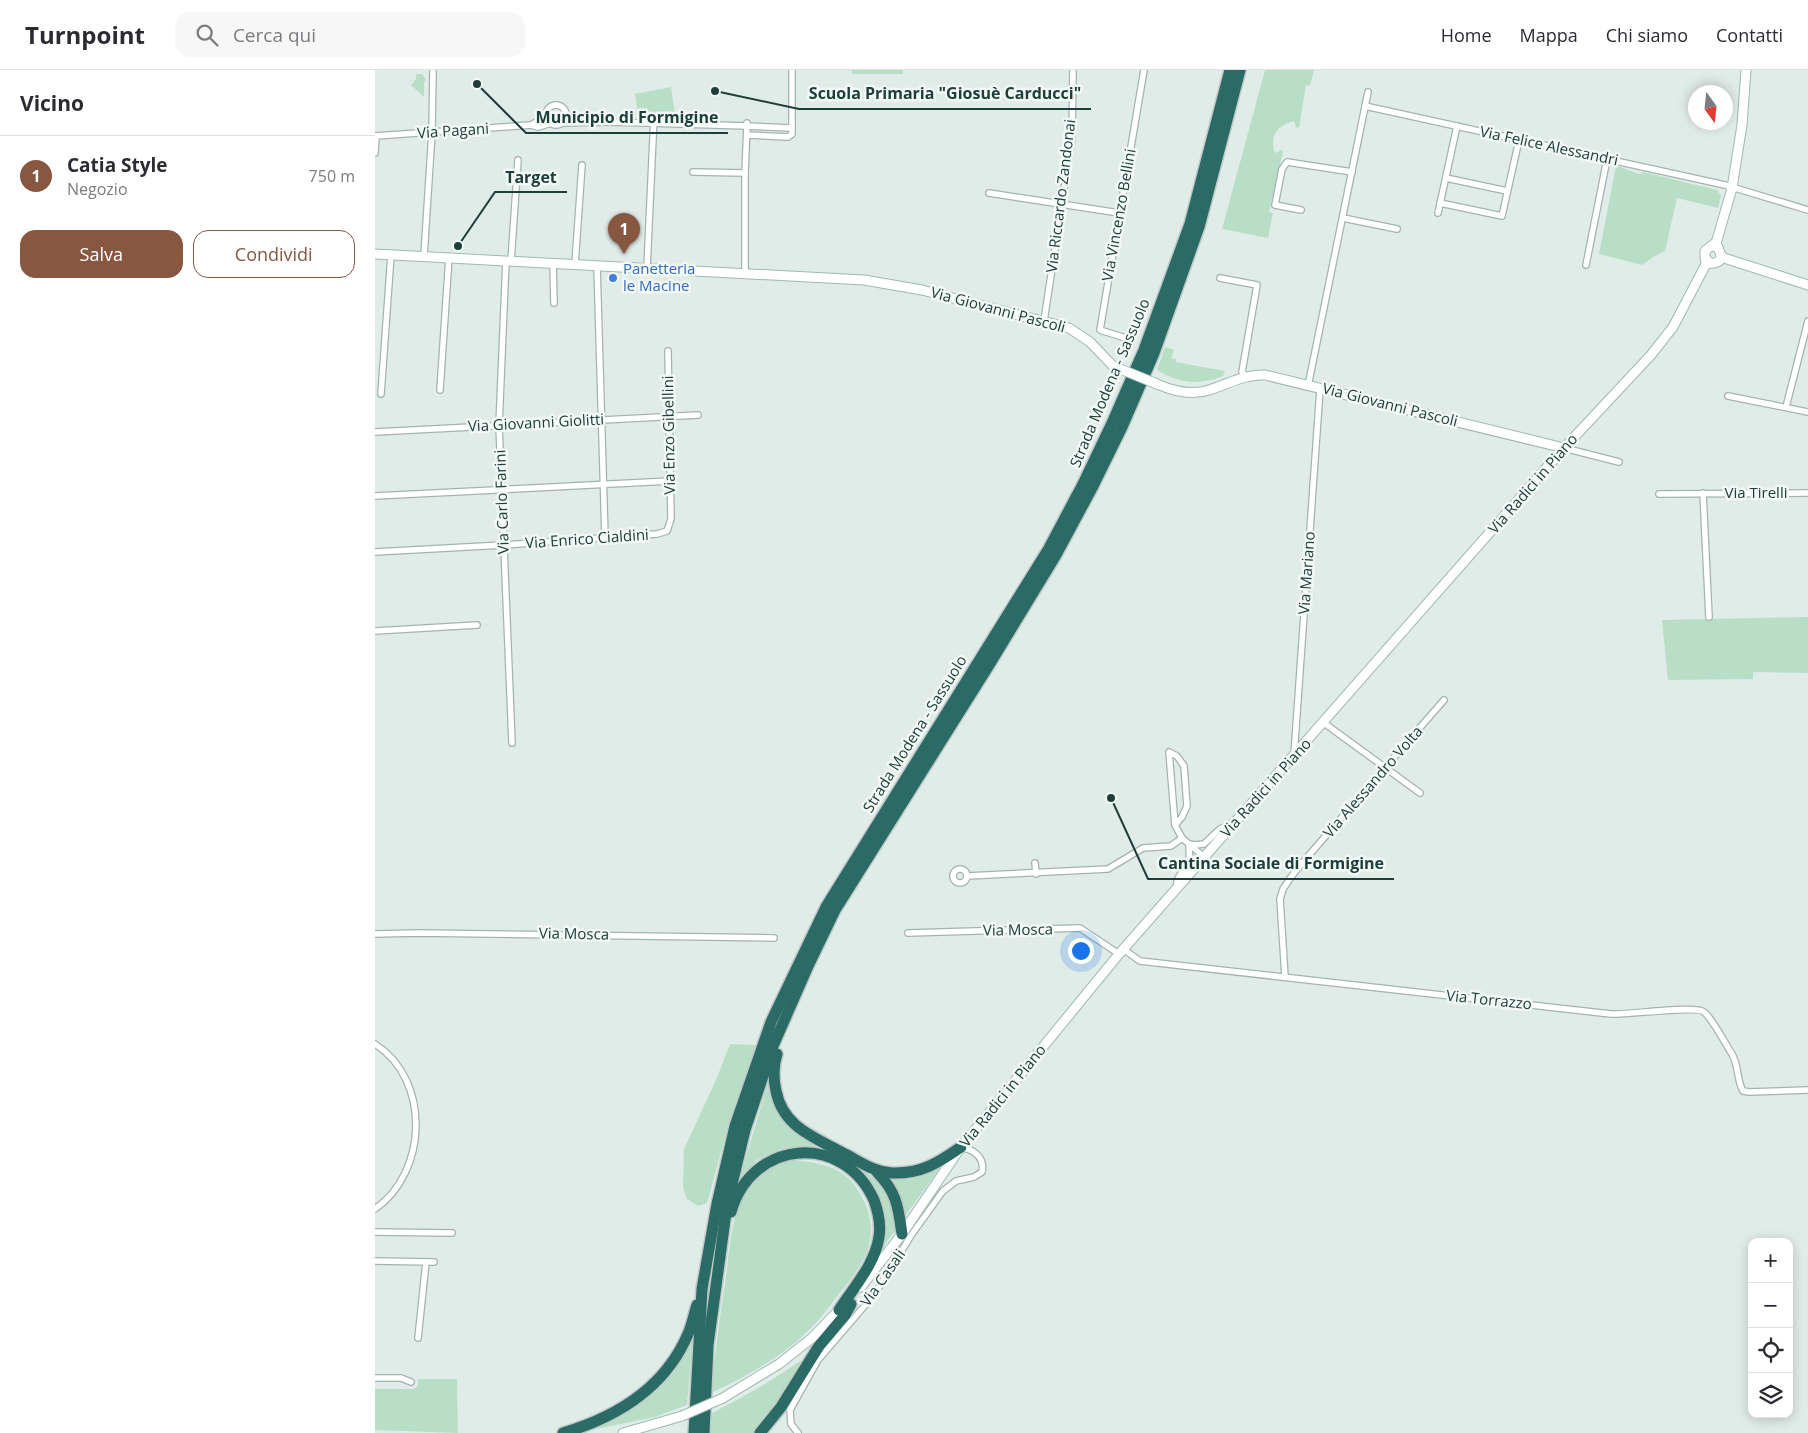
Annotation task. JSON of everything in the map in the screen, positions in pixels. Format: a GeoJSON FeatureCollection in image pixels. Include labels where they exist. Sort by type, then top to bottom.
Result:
{"type":"FeatureCollection","features":[{"type":"Feature","properties":{"kind":"highway","name":"Strada Modena - Sassuolo"},"geometry":{"type":"LineString","coordinates":[[694,1433],[703,1289],[717,1204],[735,1126],[826,907],[1048,550],[1100,448],[1144,350],[1190,224],[1231,70]]}},
{"type":"Feature","properties":{"kind":"highway","name":"Strada Modena - Sassuolo"},"geometry":{"type":"LineString","coordinates":[[704,1433],[708,1344],[721,1236],[745,1130],[773,1046],[777,1022],[835,910],[984,674],[1056,555],[1092,488],[1154,353],[1199,227],[1240,70]]}},
{"type":"Feature","properties":{"kind":"highway"},"geometry":{"type":"LineString","coordinates":[[777,1022],[782,1038],[775,1060],[773,1076],[778,1100],[787,1117],[800,1130],[877,1172],[887,1182],[897,1200],[902,1234]]}},
{"type":"Feature","properties":{"kind":"highway"},"geometry":{"type":"LineString","coordinates":[[877,1172],[915,1172],[936,1164],[961,1147]]}},
{"type":"Feature","properties":{"kind":"highway"},"geometry":{"type":"LineString","coordinates":[[721,1236],[738,1194],[749,1178],[765,1164],[783,1156],[817,1152],[842,1163],[855,1172],[868,1188],[878,1210],[880,1235],[875,1255],[839,1310]]}},
{"type":"Feature","properties":{"kind":"highway"},"geometry":{"type":"LineString","coordinates":[[760,1433],[781,1407],[819,1346],[845,1315],[861,1287]]}},
{"type":"Feature","properties":{"kind":"highway"},"geometry":{"type":"LineString","coordinates":[[563,1433],[605,1419],[645,1391],[664,1373],[678,1354],[688,1333],[703,1289]]}},
{"type":"Feature","properties":{"kind":"street"},"geometry":{"type":"LineString","coordinates":[[423,256],[433,132],[433,70]]}},
{"type":"Feature","properties":{"kind":"street"},"geometry":{"type":"LineString","coordinates":[[747,136],[788,137],[792,134],[792,70]]}},
{"type":"Feature","properties":{"kind":"street","name":"Via Riccardo Zandonai"},"geometry":{"type":"LineString","coordinates":[[1044,321],[1072,137],[1073,70]]}},
{"type":"Feature","properties":{"kind":"street","name":"Via Vincenzo Bellini"},"geometry":{"type":"LineString","coordinates":[[1129,339],[1100,330],[1144,70]]}},
{"type":"Feature","properties":{"kind":"street","name":"Via Radici in Piano"},"geometry":{"type":"LineString","coordinates":[[626,1433],[682,1416],[723,1398],[779,1364],[812,1338],[861,1287],[902,1234],[961,1147],[1121,952],[1203,856],[1237,822],[1564,448],[1651,355],[1673,327],[1707,262],[1705,251],[1707,248],[1719,251],[1742,125],[1746,70]]}},
{"type":"Feature","properties":{"kind":"street"},"geometry":{"type":"LineString","coordinates":[[1308,386],[1368,92]]}},
{"type":"Feature","properties":{"kind":"street"},"geometry":{"type":"LineString","coordinates":[[531,125],[546,116],[548,109],[555,105],[563,108],[565,115],[580,122]]}},
{"type":"Feature","properties":{"kind":"street","name":"Via Felice Alessandri"},"geometry":{"type":"LineString","coordinates":[[1365,106],[1732,188],[1808,210]]}},
{"type":"Feature","properties":{"kind":"street"},"geometry":{"type":"LineString","coordinates":[[561,123],[565,115]]}},
{"type":"Feature","properties":{"kind":"street"},"geometry":{"type":"LineString","coordinates":[[546,116],[551,123],[557,124],[654,120],[792,128]]}},
{"type":"Feature","properties":{"kind":"street"},"geometry":{"type":"LineString","coordinates":[[647,268],[654,120]]}},
{"type":"Feature","properties":{"kind":"street","name":"Via Pagani"},"geometry":{"type":"LineString","coordinates":[[376,136],[531,125],[537,127],[551,123]]}},
{"type":"Feature","properties":{"kind":"street"},"geometry":{"type":"LineString","coordinates":[[745,273],[747,124]]}},
{"type":"Feature","properties":{"kind":"street"},"geometry":{"type":"LineString","coordinates":[[1438,213],[1457,126]]}},
{"type":"Feature","properties":{"kind":"street"},"geometry":{"type":"LineString","coordinates":[[375,154],[376,136]]}},
{"type":"Feature","properties":{"kind":"street"},"geometry":{"type":"LineString","coordinates":[[1440,203],[1502,216],[1519,140]]}},
{"type":"Feature","properties":{"kind":"street"},"geometry":{"type":"LineString","coordinates":[[1586,265],[1607,159]]}},
{"type":"Feature","properties":{"kind":"street","name":"Via Carlo Farini"},"geometry":{"type":"LineString","coordinates":[[512,743],[499,425],[509,260],[518,160]]}},
{"type":"Feature","properties":{"kind":"street"},"geometry":{"type":"LineString","coordinates":[[1301,210],[1275,205],[1283,169],[1287,162],[1352,172]]}},
{"type":"Feature","properties":{"kind":"street"},"geometry":{"type":"LineString","coordinates":[[575,264],[582,165]]}},
{"type":"Feature","properties":{"kind":"street"},"geometry":{"type":"LineString","coordinates":[[693,172],[745,173]]}},
{"type":"Feature","properties":{"kind":"street"},"geometry":{"type":"LineString","coordinates":[[1446,178],[1507,191]]}},
{"type":"Feature","properties":{"kind":"street"},"geometry":{"type":"LineString","coordinates":[[989,193],[1119,213]]}},
{"type":"Feature","properties":{"kind":"street"},"geometry":{"type":"LineString","coordinates":[[1343,218],[1397,229]]}},
{"type":"Feature","properties":{"kind":"street"},"geometry":{"type":"LineString","coordinates":[[1707,262],[1715,263],[1719,251],[1808,285]]}},
{"type":"Feature","properties":{"kind":"street","name":"Via Giovanni Pascoli"},"geometry":{"type":"LineString","coordinates":[[375,254],[855,279],[884,283],[922,290],[1069,328],[1080,334],[1113,366],[1179,392],[1200,392],[1246,376],[1265,375],[1564,448]]}},
{"type":"Feature","properties":{"kind":"street"},"geometry":{"type":"LineString","coordinates":[[381,394],[391,255]]}},
{"type":"Feature","properties":{"kind":"street"},"geometry":{"type":"LineString","coordinates":[[440,390],[449,258]]}},
{"type":"Feature","properties":{"kind":"street"},"geometry":{"type":"LineString","coordinates":[[553,263],[554,303]]}},
{"type":"Feature","properties":{"kind":"street"},"geometry":{"type":"LineString","coordinates":[[597,266],[605,538]]}},
{"type":"Feature","properties":{"kind":"street"},"geometry":{"type":"LineString","coordinates":[[1220,278],[1257,285],[1243,365],[1243,372],[1246,376]]}},
{"type":"Feature","properties":{"kind":"street"},"geometry":{"type":"LineString","coordinates":[[1786,407],[1808,320]]}},
{"type":"Feature","properties":{"kind":"street","name":"Via Enzo Gibellini"},"geometry":{"type":"LineString","coordinates":[[668,351],[671,519]]}},
{"type":"Feature","properties":{"kind":"street","name":"Via Mariano"},"geometry":{"type":"LineString","coordinates":[[1294,757],[1320,388]]}},
{"type":"Feature","properties":{"kind":"street"},"geometry":{"type":"LineString","coordinates":[[1728,396],[1808,412]]}},
{"type":"Feature","properties":{"kind":"street","name":"Via Giovanni Giolitti"},"geometry":{"type":"LineString","coordinates":[[375,432],[698,415]]}},
{"type":"Feature","properties":{"kind":"street"},"geometry":{"type":"LineString","coordinates":[[1564,448],[1619,462]]}},
{"type":"Feature","properties":{"kind":"street"},"geometry":{"type":"LineString","coordinates":[[375,496],[670,481]]}},
{"type":"Feature","properties":{"kind":"street"},"geometry":{"type":"LineString","coordinates":[[1703,493],[1709,617]]}},
{"type":"Feature","properties":{"kind":"street","name":"Via Tirelli"},"geometry":{"type":"LineString","coordinates":[[1659,494],[1808,493]]}},
{"type":"Feature","properties":{"kind":"street","name":"Via Enrico Cialdini"},"geometry":{"type":"LineString","coordinates":[[375,552],[657,534],[667,531],[671,519]]}},
{"type":"Feature","properties":{"kind":"street"},"geometry":{"type":"LineString","coordinates":[[375,631],[477,625]]}},
{"type":"Feature","properties":{"kind":"street","name":"Via Alessandro Volta"},"geometry":{"type":"LineString","coordinates":[[1285,977],[1280,906],[1283,889],[1303,862],[1444,700]]}},
{"type":"Feature","properties":{"kind":"street"},"geometry":{"type":"LineString","coordinates":[[1324,723],[1421,794]]}},
{"type":"Feature","properties":{"kind":"street"},"geometry":{"type":"LineString","coordinates":[[1175,825],[1187,806],[1184,766],[1177,756],[1169,752],[1175,825],[1182,838],[1203,856]]}},
{"type":"Feature","properties":{"kind":"street"},"geometry":{"type":"LineString","coordinates":[[1189,844],[1203,844],[1225,825],[1237,822]]}},
{"type":"Feature","properties":{"kind":"street"},"geometry":{"type":"LineString","coordinates":[[967,876],[1108,869],[1143,848],[1171,846],[1182,838]]}},
{"type":"Feature","properties":{"kind":"street"},"geometry":{"type":"LineString","coordinates":[[1177,887],[1178,876],[1189,860],[1189,844]]}},
{"type":"Feature","properties":{"kind":"street"},"geometry":{"type":"LineString","coordinates":[[1035,862],[1036,874]]}},
{"type":"Feature","properties":{"kind":"street","name":"Via Mosca"},"geometry":{"type":"LineString","coordinates":[[909,933],[1080,928],[1121,952]]}},
{"type":"Feature","properties":{"kind":"street","name":"Via Mosca"},"geometry":{"type":"LineString","coordinates":[[375,934],[426,933],[774,938]]}},
{"type":"Feature","properties":{"kind":"street","name":"Via Torrazzo"},"geometry":{"type":"LineString","coordinates":[[1121,952],[1141,961],[1619,1014],[1701,1010],[1707,1016],[1734,1058],[1743,1091],[1808,1090]]}},
{"type":"Feature","properties":{"kind":"street"},"geometry":{"type":"LineString","coordinates":[[375,1044],[395,1062],[406,1081],[414,1103],[417,1125],[414,1148],[407,1169],[396,1188],[375,1209]]}},
{"type":"Feature","properties":{"kind":"street","name":"Via Casali"},"geometry":{"type":"LineString","coordinates":[[798,1433],[791,1424],[790,1410],[817,1360],[874,1295],[912,1234],[943,1191],[956,1181],[974,1177],[982,1172],[983,1163],[973,1150],[961,1147]]}},
{"type":"Feature","properties":{"kind":"street"},"geometry":{"type":"LineString","coordinates":[[375,1232],[452,1233]]}},
{"type":"Feature","properties":{"kind":"street"},"geometry":{"type":"LineString","coordinates":[[375,1261],[434,1262]]}},
{"type":"Feature","properties":{"kind":"street"},"geometry":{"type":"LineString","coordinates":[[419,1338],[426,1262]]}},
{"type":"Feature","properties":{"kind":"street"},"geometry":{"type":"LineString","coordinates":[[375,1378],[401,1378],[411,1382]]}},
{"type":"Feature","properties":{"kind":"green space"},"geometry":{"type":"Polygon","coordinates":[[[852,70],[903,70],[903,74],[852,74],[852,70]]]}},
{"type":"Feature","properties":{"kind":"green space"},"geometry":{"type":"Polygon","coordinates":[[[1265,70],[1314,70],[1310,86],[1306,85],[1299,128],[1296,127],[1294,121],[1288,123],[1276,132],[1274,137],[1273,147],[1275,153],[1282,150],[1283,152],[1269,212],[1273,213],[1268,238],[1222,229],[1265,70]]]}},
{"type":"Feature","properties":{"kind":"green space"},"geometry":{"type":"Polygon","coordinates":[[[416,74],[422,74],[426,80],[424,82],[424,97],[411,85],[416,79],[416,74]]]}},
{"type":"Feature","properties":{"kind":"green space"},"geometry":{"type":"Polygon","coordinates":[[[671,87],[675,115],[638,114],[635,94],[671,87]]]}},
{"type":"Feature","properties":{"kind":"green space"},"geometry":{"type":"Polygon","coordinates":[[[1616,166],[1640,174],[1643,172],[1717,190],[1721,196],[1718,208],[1677,198],[1665,251],[1642,265],[1599,254],[1616,166]]]}},
{"type":"Feature","properties":{"kind":"green space"},"geometry":{"type":"Polygon","coordinates":[[[1165,347],[1174,350],[1171,358],[1176,359],[1176,362],[1225,371],[1223,376],[1205,381],[1189,382],[1173,378],[1157,370],[1165,347]]]}},
{"type":"Feature","properties":{"kind":"green space"},"geometry":{"type":"Polygon","coordinates":[[[1808,617],[1808,673],[1753,672],[1753,679],[1668,680],[1662,620],[1808,617]]]}},
{"type":"Feature","properties":{"kind":"green space"},"geometry":{"type":"Polygon","coordinates":[[[730,1044],[758,1045],[728,1127],[707,1203],[698,1206],[687,1199],[683,1187],[684,1149],[716,1080],[730,1044]]]}},
{"type":"Feature","properties":{"kind":"green space"},"geometry":{"type":"Polygon","coordinates":[[[768,1083],[776,1109],[788,1126],[816,1147],[780,1150],[757,1160],[739,1181],[768,1083]]]}},
{"type":"Feature","properties":{"kind":"green space"},"geometry":{"type":"Polygon","coordinates":[[[792,1160],[826,1166],[836,1170],[852,1182],[865,1203],[869,1217],[871,1229],[867,1252],[862,1263],[847,1284],[819,1319],[801,1337],[765,1364],[711,1393],[731,1240],[739,1204],[754,1179],[775,1166],[792,1160]]]}},
{"type":"Feature","properties":{"kind":"green space"},"geometry":{"type":"Polygon","coordinates":[[[847,1162],[862,1170],[881,1185],[893,1207],[895,1231],[879,1252],[882,1226],[847,1162]]]}},
{"type":"Feature","properties":{"kind":"green space"},"geometry":{"type":"Polygon","coordinates":[[[940,1168],[903,1219],[889,1179],[915,1176],[940,1168]]]}},
{"type":"Feature","properties":{"kind":"green space"},"geometry":{"type":"Polygon","coordinates":[[[693,1337],[687,1405],[655,1417],[591,1430],[634,1407],[662,1384],[679,1361],[693,1337]]]}},
{"type":"Feature","properties":{"kind":"green space"},"geometry":{"type":"Polygon","coordinates":[[[802,1360],[774,1406],[753,1433],[709,1433],[709,1415],[762,1386],[802,1360]]]}},
{"type":"Feature","properties":{"kind":"green space"},"geometry":{"type":"Polygon","coordinates":[[[418,1379],[457,1379],[458,1433],[375,1430],[375,1389],[414,1389],[418,1385],[418,1379]]]}},
{"type":"Feature","properties":{"kind":"place","name":"Municipio di Formigine"},"geometry":{"type":"Point","coordinates":[477,84]}},
{"type":"Feature","properties":{"kind":"place","name":"Scuola Primaria \"Giosuè Carducci\""},"geometry":{"type":"Point","coordinates":[715,91]}},
{"type":"Feature","properties":{"kind":"place","name":"Target"},"geometry":{"type":"Point","coordinates":[458,246]}},
{"type":"Feature","properties":{"kind":"place","name":"Catia Style"},"geometry":{"type":"Point","coordinates":[624,254]}},
{"type":"Feature","properties":{"kind":"place","name":"Panetteria le Macine"},"geometry":{"type":"Point","coordinates":[613,278]}},
{"type":"Feature","properties":{"kind":"place","name":"Cantina Sociale di Formigine"},"geometry":{"type":"Point","coordinates":[1111,798]}}]}
